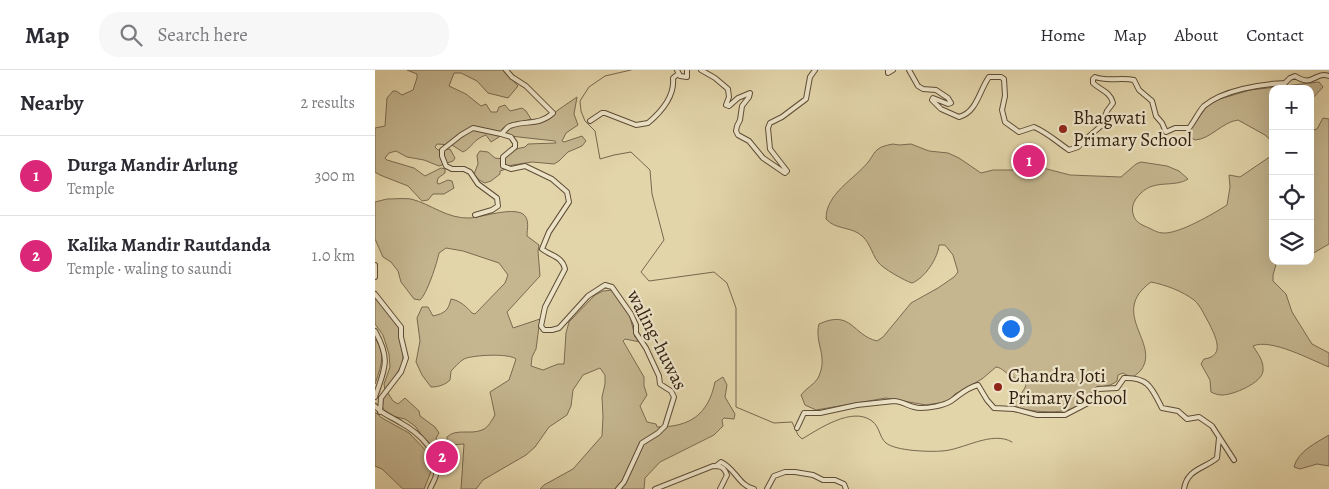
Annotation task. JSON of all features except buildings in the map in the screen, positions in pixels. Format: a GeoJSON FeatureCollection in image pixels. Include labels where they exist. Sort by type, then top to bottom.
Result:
{"type":"FeatureCollection","features":[{"type":"Feature","properties":{"kind":"street"},"geometry":{"type":"LineString","coordinates":[[475,215],[493,210],[498,206],[497,198],[478,184],[470,172],[464,169],[452,169],[445,166],[442,150],[461,134],[473,128],[501,134],[509,126],[538,121],[548,118],[553,113],[526,86],[511,77],[506,70]]}},
{"type":"Feature","properties":{"kind":"street"},"geometry":{"type":"LineString","coordinates":[[590,121],[605,113],[636,125],[649,124],[668,100],[673,78],[678,72],[687,77],[687,70]]}},
{"type":"Feature","properties":{"kind":"street"},"geometry":{"type":"LineString","coordinates":[[701,70],[715,78],[728,89],[729,97],[726,105],[729,106],[738,98],[750,93],[742,106],[736,131],[741,138],[752,143],[763,158],[785,173],[787,171],[770,149],[768,128],[770,123],[782,118],[806,99],[810,77],[815,70]]}},
{"type":"Feature","properties":{"kind":"street"},"geometry":{"type":"LineString","coordinates":[[887,70],[888,73],[893,70]]}},
{"type":"Feature","properties":{"kind":"street"},"geometry":{"type":"LineString","coordinates":[[909,70],[918,86],[923,89],[936,90],[948,98],[951,103],[948,104],[933,98],[932,100],[941,109],[959,117],[969,112],[989,77],[1001,77],[1005,79],[1005,96],[1002,110],[1005,122],[1019,132],[1035,127],[1048,133],[1053,139],[1069,150],[1078,147],[1101,126],[1107,111],[1113,103],[1106,91],[1093,83],[1095,77],[1105,81],[1124,78],[1134,80],[1139,90],[1152,102],[1156,116],[1166,132],[1175,128],[1189,128],[1200,114],[1202,108],[1222,95],[1253,87],[1285,83],[1295,76],[1303,81],[1308,81],[1322,75],[1329,76]]}},
{"type":"Feature","properties":{"kind":"street","name":"waling-huwas"},"geometry":{"type":"LineString","coordinates":[[501,134],[511,137],[515,143],[515,147],[503,158],[503,166],[511,169],[525,166],[551,179],[567,192],[569,202],[549,232],[542,249],[547,253],[557,256],[564,263],[565,269],[545,307],[541,326],[544,330],[559,328],[588,296],[605,285],[612,287],[636,324],[636,333],[646,348],[659,376],[660,384],[671,391],[674,397],[665,426],[642,443],[624,482],[618,489]]}},
{"type":"Feature","properties":{"kind":"street"},"geometry":{"type":"LineString","coordinates":[[375,265],[375,277]]}},
{"type":"Feature","properties":{"kind":"street"},"geometry":{"type":"LineString","coordinates":[[375,294],[401,327],[401,337],[406,358],[401,372],[381,398],[380,412]]}},
{"type":"Feature","properties":{"kind":"street"},"geometry":{"type":"LineString","coordinates":[[375,331],[384,349],[386,364],[375,396]]}},
{"type":"Feature","properties":{"kind":"street"},"geometry":{"type":"LineString","coordinates":[[797,428],[804,413],[820,413],[857,405],[893,401],[921,408],[945,404],[968,388],[978,385],[994,408],[1037,415],[1065,415],[1088,402],[1098,389],[1117,388],[1124,378],[1130,378],[1148,384],[1154,391],[1161,408],[1178,411],[1187,419],[1202,418],[1212,426],[1234,460]]}},
{"type":"Feature","properties":{"kind":"street"},"geometry":{"type":"LineString","coordinates":[[375,406],[380,412],[414,431],[431,449],[437,464],[436,476],[430,489]]}},
{"type":"Feature","properties":{"kind":"street"},"geometry":{"type":"LineString","coordinates":[[1184,489],[1186,480],[1191,474],[1217,458],[1219,438]]}},
{"type":"Feature","properties":{"kind":"street"},"geometry":{"type":"LineString","coordinates":[[655,489],[721,462],[727,465],[743,485],[754,489]]}},
{"type":"Feature","properties":{"kind":"street"},"geometry":{"type":"LineString","coordinates":[[715,466],[725,469],[727,475],[720,489]]}},
{"type":"Feature","properties":{"kind":"street"},"geometry":{"type":"LineString","coordinates":[[767,489],[774,476],[785,472],[813,475],[823,480],[840,481],[846,489]]}},
{"type":"Feature","properties":{"kind":"shaded area"},"geometry":{"type":"Polygon","coordinates":[[[407,70],[504,70],[518,86],[508,98],[488,93],[477,81],[461,73],[454,73],[449,86],[466,94],[481,106],[486,104],[491,112],[497,112],[499,107],[505,105],[510,111],[522,108],[531,119],[512,123],[504,127],[499,137],[491,142],[486,135],[481,137],[463,152],[452,145],[437,144],[435,147],[438,150],[450,149],[455,158],[453,161],[439,166],[424,160],[407,157],[396,151],[389,153],[385,158],[387,160],[414,168],[425,176],[441,168],[445,169],[445,173],[438,178],[437,183],[448,180],[452,181],[454,188],[444,194],[433,194],[428,200],[422,201],[408,186],[375,172],[375,128],[385,126],[387,98],[393,91],[402,95],[413,90],[417,74],[407,70]]]}},
{"type":"Feature","properties":{"kind":"shaded area"},"geometry":{"type":"Polygon","coordinates":[[[1319,82],[1323,87],[1314,97],[1314,85],[1293,85],[1319,82]]]}},
{"type":"Feature","properties":{"kind":"shaded area"},"geometry":{"type":"Polygon","coordinates":[[[1269,88],[1269,138],[1238,120],[1232,121],[1201,139],[1195,140],[1190,137],[1190,130],[1213,101],[1250,90],[1269,88]]]}},
{"type":"Feature","properties":{"kind":"shaded area"},"geometry":{"type":"Polygon","coordinates":[[[577,97],[574,114],[578,125],[566,133],[562,141],[582,136],[586,141],[582,146],[568,152],[554,164],[532,162],[507,166],[506,169],[500,171],[500,174],[491,181],[485,183],[474,174],[478,164],[477,155],[480,151],[488,152],[495,158],[503,159],[516,149],[525,147],[528,144],[556,143],[555,141],[510,136],[505,132],[511,126],[548,119],[577,97]]]}},
{"type":"Feature","properties":{"kind":"shaded area"},"geometry":{"type":"Polygon","coordinates":[[[1323,118],[1329,119],[1329,244],[1314,253],[1314,130],[1317,129],[1323,118]]]}},
{"type":"Feature","properties":{"kind":"shaded area"},"geometry":{"type":"Polygon","coordinates":[[[911,144],[929,151],[948,153],[981,173],[1031,166],[1070,175],[1121,177],[1141,162],[1167,166],[1179,171],[1188,179],[1183,182],[1152,186],[1146,189],[1136,198],[1132,210],[1134,217],[1142,225],[1163,233],[1187,227],[1227,205],[1230,187],[1229,175],[1240,177],[1269,157],[1269,265],[1276,265],[1273,281],[1286,294],[1292,312],[1312,344],[1329,353],[1329,367],[1280,347],[1261,344],[1253,346],[1263,364],[1263,371],[1258,380],[1246,388],[1233,393],[1218,395],[1212,393],[1210,380],[1201,364],[1204,359],[1215,354],[1217,349],[1216,338],[1209,323],[1194,300],[1168,287],[1151,282],[1139,294],[1134,305],[1137,328],[1145,349],[1145,360],[1141,370],[1132,378],[1123,373],[1118,375],[1117,381],[1095,390],[1082,402],[1066,411],[1042,412],[1013,405],[1026,385],[996,367],[982,379],[955,394],[950,400],[945,402],[926,405],[886,398],[816,410],[805,405],[801,395],[818,378],[821,370],[822,357],[818,338],[819,324],[838,319],[845,321],[862,334],[877,341],[883,337],[911,303],[938,288],[958,272],[953,255],[945,245],[939,245],[936,256],[922,277],[912,283],[909,282],[880,265],[862,236],[854,231],[833,225],[826,219],[827,210],[836,194],[883,146],[911,144]]]}},
{"type":"Feature","properties":{"kind":"shaded area"},"geometry":{"type":"Polygon","coordinates":[[[387,199],[411,199],[446,214],[462,218],[512,212],[518,212],[525,216],[528,224],[527,236],[539,245],[540,276],[507,312],[513,328],[540,319],[536,349],[532,357],[531,366],[543,370],[558,364],[564,364],[566,333],[569,322],[595,295],[603,291],[613,290],[630,316],[635,337],[640,342],[625,339],[623,341],[644,377],[647,395],[640,406],[647,422],[656,424],[657,427],[679,425],[696,417],[708,403],[715,382],[723,377],[727,385],[725,397],[735,414],[734,419],[724,418],[722,420],[723,426],[714,435],[660,462],[645,478],[644,489],[540,489],[573,469],[602,436],[602,397],[605,375],[600,368],[583,375],[573,390],[571,406],[567,415],[549,427],[535,447],[526,455],[483,480],[476,489],[461,489],[464,444],[449,445],[447,437],[459,432],[478,431],[488,426],[495,415],[490,392],[509,380],[516,359],[490,355],[464,359],[451,371],[448,382],[431,387],[422,375],[416,362],[420,341],[417,318],[422,307],[428,307],[433,316],[443,312],[449,306],[451,299],[460,302],[475,314],[505,283],[508,275],[499,263],[463,251],[446,248],[439,253],[423,297],[420,300],[414,299],[401,282],[398,271],[391,262],[383,257],[375,239],[375,202],[387,199]]]}},
{"type":"Feature","properties":{"kind":"shaded area"},"geometry":{"type":"Polygon","coordinates":[[[375,296],[400,329],[403,350],[401,367],[386,390],[393,401],[398,404],[405,398],[419,411],[420,416],[435,427],[439,433],[436,438],[439,444],[443,444],[445,452],[437,451],[415,426],[405,419],[392,416],[382,406],[381,401],[385,390],[384,384],[390,367],[389,354],[383,335],[375,324],[375,296]]]}},
{"type":"Feature","properties":{"kind":"shaded area"},"geometry":{"type":"Polygon","coordinates":[[[375,339],[379,344],[382,355],[375,384],[375,339]]]}},
{"type":"Feature","properties":{"kind":"shaded area"},"geometry":{"type":"Polygon","coordinates":[[[375,412],[409,433],[432,457],[432,469],[424,489],[403,489],[382,469],[375,466],[375,412]]]}},
{"type":"Feature","properties":{"kind":"shaded area"},"geometry":{"type":"Polygon","coordinates":[[[1329,435],[1329,466],[1317,464],[1300,469],[1294,467],[1303,452],[1329,435]]]}},
{"type":"Feature","properties":{"kind":"waterway"},"geometry":{"type":"LineString","coordinates":[[631,70],[605,76],[589,87],[580,101],[581,111],[585,121],[595,131],[600,159],[631,152],[650,170],[652,194],[664,240],[641,272],[649,281],[714,272],[727,283],[736,308],[736,407],[774,423],[792,422],[802,439],[836,421],[855,416],[864,417],[872,421],[877,426],[886,443],[897,448],[942,451],[987,439],[996,438],[1012,442]]}},
{"type":"Feature","properties":{"kind":"place","name":"Bhagwati Primary School"},"geometry":{"type":"Point","coordinates":[1063,129]}},
{"type":"Feature","properties":{"kind":"place","name":"Durga Mandir Arlung"},"geometry":{"type":"Point","coordinates":[1029,161]}},
{"type":"Feature","properties":{"kind":"place","name":"Chandra Joti Primary School"},"geometry":{"type":"Point","coordinates":[998,387]}},
{"type":"Feature","properties":{"kind":"place","name":"Kalika Mandir Rautdanda"},"geometry":{"type":"Point","coordinates":[442,457]}}]}
